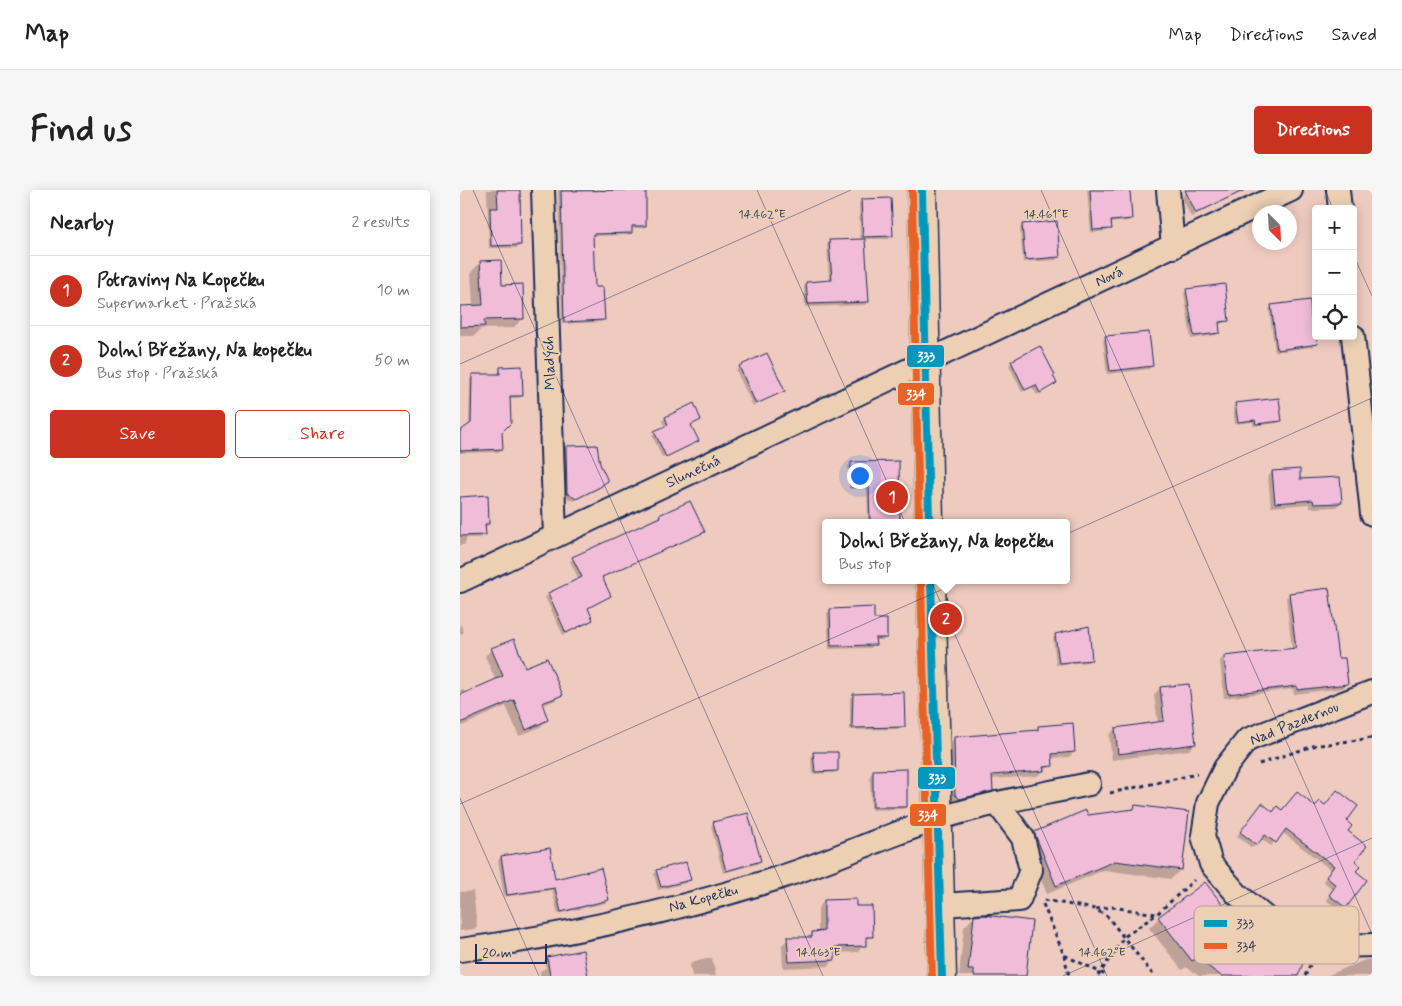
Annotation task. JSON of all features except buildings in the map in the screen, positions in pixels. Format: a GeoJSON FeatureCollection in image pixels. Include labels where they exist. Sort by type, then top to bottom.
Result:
{"type":"FeatureCollection","features":[{"type":"Feature","properties":{"kind":"street","name":"Mladých"},"geometry":{"type":"LineString","coordinates":[[543,190],[555,536]]}},
{"type":"Feature","properties":{"kind":"street"},"geometry":{"type":"LineString","coordinates":[[922,190],[929,519]]}},
{"type":"Feature","properties":{"kind":"street"},"geometry":{"type":"LineString","coordinates":[[1168,190],[1173,247]]}},
{"type":"Feature","properties":{"kind":"street","name":"Nová"},"geometry":{"type":"LineString","coordinates":[[926,360],[1173,247],[1291,190]]}},
{"type":"Feature","properties":{"kind":"street"},"geometry":{"type":"LineString","coordinates":[[1338,190],[1340,205]]}},
{"type":"Feature","properties":{"kind":"street"},"geometry":{"type":"LineString","coordinates":[[1353,340],[1372,514]]}},
{"type":"Feature","properties":{"kind":"street","name":"Slunečná"},"geometry":{"type":"LineString","coordinates":[[460,581],[926,360]]}},
{"type":"Feature","properties":{"kind":"street"},"geometry":{"type":"LineString","coordinates":[[931,584],[942,976]]}},
{"type":"Feature","properties":{"kind":"street","name":"Nad Pazdernou"},"geometry":{"type":"LineString","coordinates":[[1211,864],[1203,836],[1208,803],[1225,768],[1247,740],[1372,692]]}},
{"type":"Feature","properties":{"kind":"street"},"geometry":{"type":"LineString","coordinates":[[938,818],[997,803],[1089,784]]}},
{"type":"Feature","properties":{"kind":"street"},"geometry":{"type":"LineString","coordinates":[[941,905],[1019,900],[1031,870],[1023,838],[997,803]]}},
{"type":"Feature","properties":{"kind":"street","name":"Na Kopečku"},"geometry":{"type":"LineString","coordinates":[[460,950],[530,940],[646,914],[768,880],[938,818]]}},
{"type":"Feature","properties":{"kind":"street"},"geometry":{"type":"LineString","coordinates":[[1211,864],[1237,894],[1251,906]]}},
{"type":"Feature","properties":{"kind":"street"},"geometry":{"type":"LineString","coordinates":[[1359,945],[1372,945]]}},
{"type":"Feature","properties":{"kind":"path"},"geometry":{"type":"LineString","coordinates":[[1099,974],[1124,937],[1157,914],[1211,864]]}},
{"type":"Feature","properties":{"kind":"path"},"geometry":{"type":"LineString","coordinates":[[1069,976],[1064,955],[1041,899],[1095,909],[1112,907],[1157,914]]}},
{"type":"Feature","properties":{"kind":"path"},"geometry":{"type":"LineString","coordinates":[[1095,909],[1107,916],[1154,976]]}},
{"type":"Feature","properties":{"kind":"path"},"geometry":{"type":"LineString","coordinates":[[1064,955],[1099,974],[1108,976]]}},
{"type":"Feature","properties":{"kind":"transit line","name":"334"},"geometry":{"type":"LineString","coordinates":[[912,190],[919,519]]}},
{"type":"Feature","properties":{"kind":"transit line","name":"333"},"geometry":{"type":"LineString","coordinates":[[922,190],[929,519]]}},
{"type":"Feature","properties":{"kind":"transit line","name":"334"},"geometry":{"type":"LineString","coordinates":[[921,584],[932,976]]}},
{"type":"Feature","properties":{"kind":"transit line","name":"333"},"geometry":{"type":"LineString","coordinates":[[931,584],[942,976]]}},
{"type":"Feature","properties":{"kind":"place","name":"Potraviny Na Kopečku"},"geometry":{"type":"Point","coordinates":[892,497]}},
{"type":"Feature","properties":{"kind":"place","name":"Dolní Břežany, Na kopečku"},"geometry":{"type":"Point","coordinates":[946,619]}}]}
